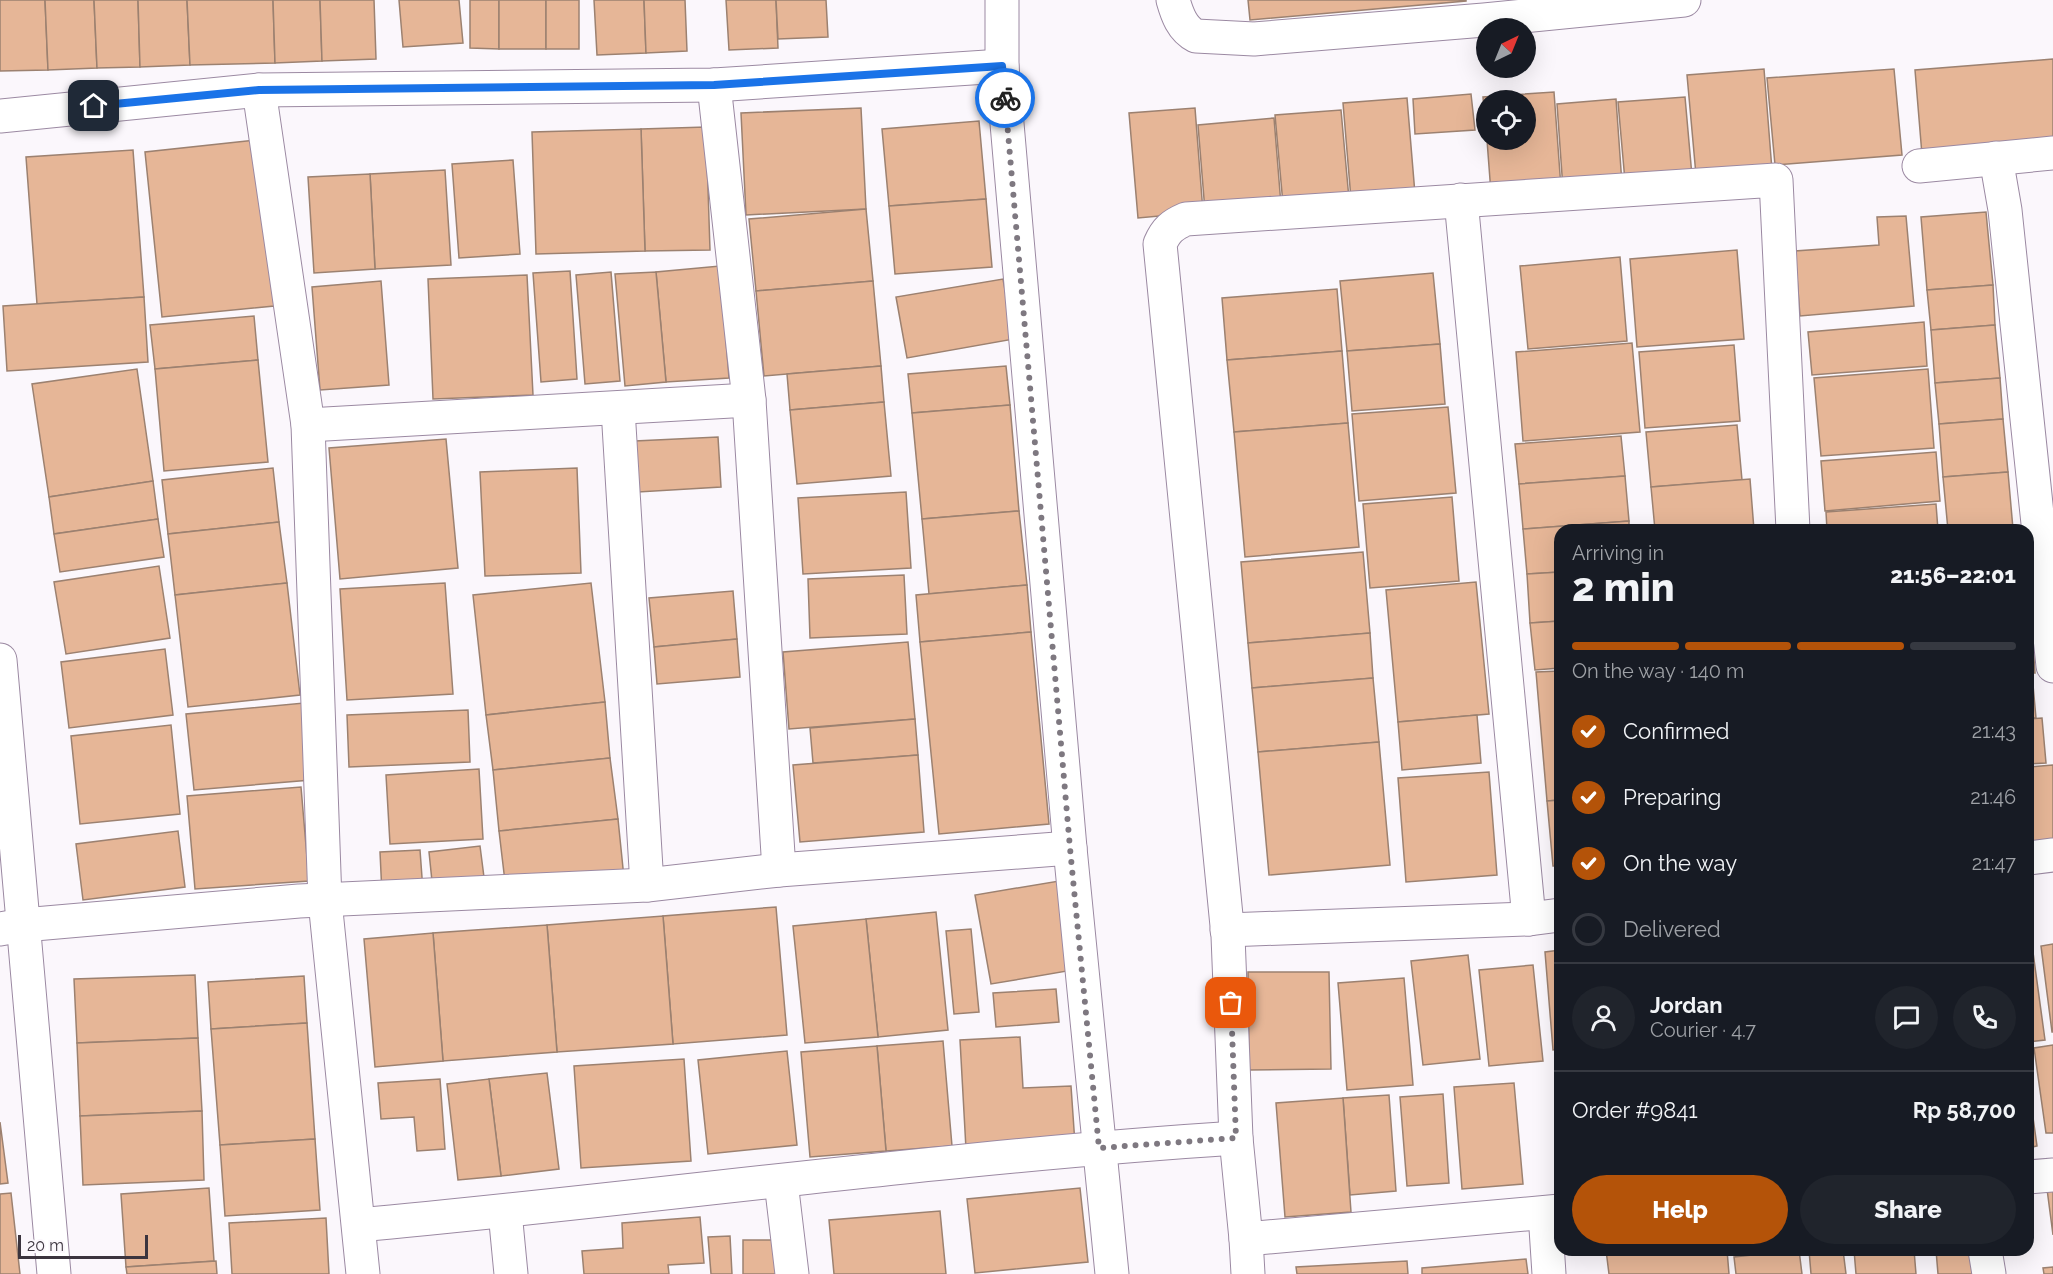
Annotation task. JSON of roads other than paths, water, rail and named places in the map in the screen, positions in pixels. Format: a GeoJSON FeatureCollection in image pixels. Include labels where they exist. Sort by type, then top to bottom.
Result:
{"type":"FeatureCollection","features":[{"type":"Feature","properties":{"kind":"street"},"geometry":{"type":"LineString","coordinates":[[1002,0],[1002,66],[1070,848],[1108,1147],[1112,1274]]}},
{"type":"Feature","properties":{"kind":"street"},"geometry":{"type":"LineString","coordinates":[[1173,0],[1181,23],[1196,36],[1254,39],[1483,10],[1684,0]]}},
{"type":"Feature","properties":{"kind":"street"},"geometry":{"type":"LineString","coordinates":[[0,116],[259,90],[714,85],[1002,66]]}},
{"type":"Feature","properties":{"kind":"street"},"geometry":{"type":"LineString","coordinates":[[714,85],[749,400],[779,870]]}},
{"type":"Feature","properties":{"kind":"street"},"geometry":{"type":"LineString","coordinates":[[259,90],[308,425],[325,901],[363,1274]]}},
{"type":"Feature","properties":{"kind":"street"},"geometry":{"type":"LineString","coordinates":[[1919,166],[2053,153]]}},
{"type":"Feature","properties":{"kind":"street"},"geometry":{"type":"LineString","coordinates":[[1996,158],[2005,210],[2053,666]]}},
{"type":"Feature","properties":{"kind":"street"},"geometry":{"type":"LineString","coordinates":[[1248,1274],[1236,1138],[1227,930],[1160,244],[1165,233],[1173,225],[1186,219],[1776,180],[1793,524]]}},
{"type":"Feature","properties":{"kind":"street"},"geometry":{"type":"LineString","coordinates":[[1227,930],[1544,917],[1461,200]]}},
{"type":"Feature","properties":{"kind":"street"},"geometry":{"type":"LineString","coordinates":[[308,425],[749,400]]}},
{"type":"Feature","properties":{"kind":"street"},"geometry":{"type":"LineString","coordinates":[[618,409],[647,885]]}},
{"type":"Feature","properties":{"kind":"street"},"geometry":{"type":"LineString","coordinates":[[0,662],[12,927],[54,1274]]}},
{"type":"Feature","properties":{"kind":"street"},"geometry":{"type":"LineString","coordinates":[[12,927],[325,901],[647,885],[779,870],[1070,848]]}},
{"type":"Feature","properties":{"kind":"street"},"geometry":{"type":"LineString","coordinates":[[2034,857],[2053,855]]}},
{"type":"Feature","properties":{"kind":"street"},"geometry":{"type":"LineString","coordinates":[[359,1225],[505,1212],[1108,1147],[1236,1138]]}},
{"type":"Feature","properties":{"kind":"street"},"geometry":{"type":"LineString","coordinates":[[2034,1177],[2053,1175]]}},
{"type":"Feature","properties":{"kind":"street"},"geometry":{"type":"LineString","coordinates":[[781,1182],[792,1274]]}},
{"type":"Feature","properties":{"kind":"street"},"geometry":{"type":"LineString","coordinates":[[505,1212],[511,1274]]}},
{"type":"Feature","properties":{"kind":"street"},"geometry":{"type":"LineString","coordinates":[[1246,1239],[1552,1212],[1549,1274]]}},
{"type":"Feature","properties":{"kind":"street"},"geometry":{"type":"LineString","coordinates":[[1986,1256],[1989,1274]]}}]}
